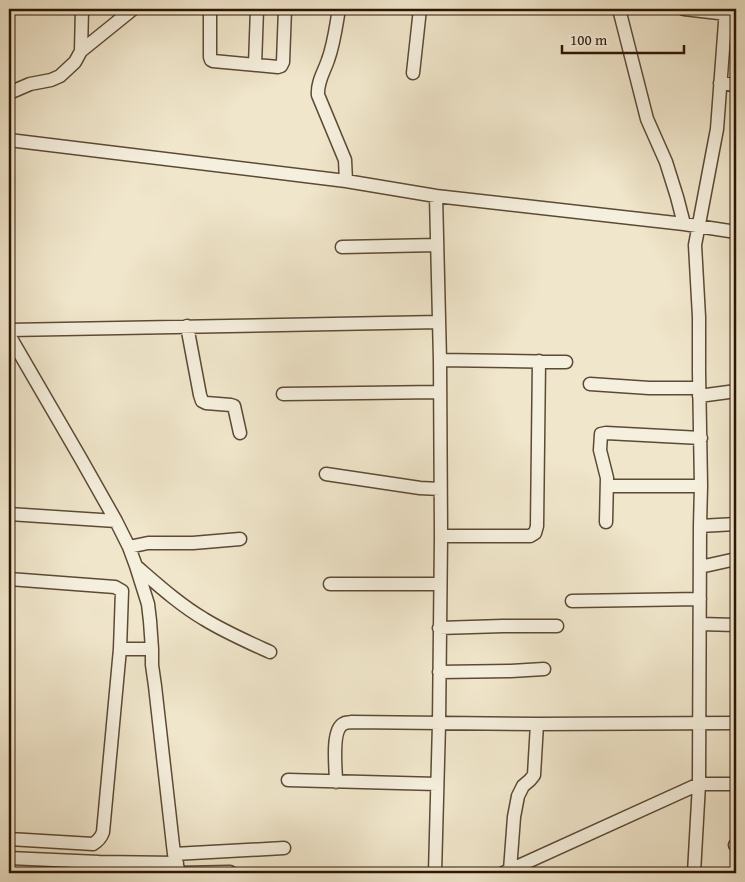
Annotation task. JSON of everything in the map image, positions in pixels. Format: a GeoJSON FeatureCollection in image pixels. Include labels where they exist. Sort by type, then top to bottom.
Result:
{"type":"FeatureCollection","features":[{"type":"Feature","properties":{"kind":"street"},"geometry":{"type":"LineString","coordinates":[[81,51],[82,9]]}},
{"type":"Feature","properties":{"kind":"street"},"geometry":{"type":"LineString","coordinates":[[9,93],[30,84],[51,80],[60,76],[75,62],[81,51],[133,9]]}},
{"type":"Feature","properties":{"kind":"street"},"geometry":{"type":"LineString","coordinates":[[210,9],[211,60],[278,67],[283,62],[285,9]]}},
{"type":"Feature","properties":{"kind":"street"},"geometry":{"type":"LineString","coordinates":[[255,65],[257,9]]}},
{"type":"Feature","properties":{"kind":"street"},"geometry":{"type":"LineString","coordinates":[[339,9],[328,60],[317,88],[318,95],[345,160],[346,182]]}},
{"type":"Feature","properties":{"kind":"street"},"geometry":{"type":"LineString","coordinates":[[413,73],[420,9]]}},
{"type":"Feature","properties":{"kind":"street"},"geometry":{"type":"LineString","coordinates":[[619,9],[647,119],[666,162],[684,224]]}},
{"type":"Feature","properties":{"kind":"street"},"geometry":{"type":"LineString","coordinates":[[684,9],[729,13],[720,83],[717,129],[698,226],[695,253],[699,306],[701,486],[699,784],[694,873]]}},
{"type":"Feature","properties":{"kind":"street"},"geometry":{"type":"LineString","coordinates":[[720,83],[736,85]]}},
{"type":"Feature","properties":{"kind":"street"},"geometry":{"type":"LineString","coordinates":[[9,140],[346,182],[436,196],[684,224],[736,232]]}},
{"type":"Feature","properties":{"kind":"street"},"geometry":{"type":"LineString","coordinates":[[435,873],[441,536],[440,360],[436,196]]}},
{"type":"Feature","properties":{"kind":"street"},"geometry":{"type":"LineString","coordinates":[[342,247],[437,245]]}},
{"type":"Feature","properties":{"kind":"street"},"geometry":{"type":"LineString","coordinates":[[9,330],[439,322]]}},
{"type":"Feature","properties":{"kind":"street"},"geometry":{"type":"LineString","coordinates":[[187,326],[202,401],[234,406],[240,433]]}},
{"type":"Feature","properties":{"kind":"street"},"geometry":{"type":"LineString","coordinates":[[9,335],[116,521],[136,566],[148,604],[152,665],[177,866]]}},
{"type":"Feature","properties":{"kind":"street"},"geometry":{"type":"LineString","coordinates":[[440,360],[566,362]]}},
{"type":"Feature","properties":{"kind":"street"},"geometry":{"type":"LineString","coordinates":[[441,536],[530,536],[535,533],[537,526],[539,361]]}},
{"type":"Feature","properties":{"kind":"street"},"geometry":{"type":"LineString","coordinates":[[590,384],[699,392],[736,391]]}},
{"type":"Feature","properties":{"kind":"street"},"geometry":{"type":"LineString","coordinates":[[283,394],[439,392]]}},
{"type":"Feature","properties":{"kind":"street"},"geometry":{"type":"LineString","coordinates":[[606,522],[607,478],[600,450],[601,434],[701,438]]}},
{"type":"Feature","properties":{"kind":"street"},"geometry":{"type":"LineString","coordinates":[[326,474],[420,488],[440,489]]}},
{"type":"Feature","properties":{"kind":"street"},"geometry":{"type":"LineString","coordinates":[[607,486],[701,486]]}},
{"type":"Feature","properties":{"kind":"street"},"geometry":{"type":"LineString","coordinates":[[9,514],[116,521]]}},
{"type":"Feature","properties":{"kind":"street"},"geometry":{"type":"LineString","coordinates":[[700,526],[736,524]]}},
{"type":"Feature","properties":{"kind":"street"},"geometry":{"type":"LineString","coordinates":[[128,547],[148,543],[193,543],[240,539]]}},
{"type":"Feature","properties":{"kind":"street"},"geometry":{"type":"LineString","coordinates":[[700,567],[736,559]]}},
{"type":"Feature","properties":{"kind":"street"},"geometry":{"type":"LineString","coordinates":[[136,566],[172,597],[203,619],[270,652]]}},
{"type":"Feature","properties":{"kind":"street"},"geometry":{"type":"LineString","coordinates":[[9,579],[115,586],[122,591],[120,649],[101,837],[93,844],[9,839]]}},
{"type":"Feature","properties":{"kind":"street"},"geometry":{"type":"LineString","coordinates":[[330,584],[440,584]]}},
{"type":"Feature","properties":{"kind":"street"},"geometry":{"type":"LineString","coordinates":[[572,601],[700,599]]}},
{"type":"Feature","properties":{"kind":"street"},"geometry":{"type":"LineString","coordinates":[[700,624],[736,625]]}},
{"type":"Feature","properties":{"kind":"street"},"geometry":{"type":"LineString","coordinates":[[439,628],[557,626]]}},
{"type":"Feature","properties":{"kind":"street"},"geometry":{"type":"LineString","coordinates":[[120,649],[152,649]]}},
{"type":"Feature","properties":{"kind":"street"},"geometry":{"type":"LineString","coordinates":[[439,672],[544,669]]}},
{"type":"Feature","properties":{"kind":"street"},"geometry":{"type":"LineString","coordinates":[[336,782],[336,738],[343,724],[351,722],[439,724],[736,723]]}},
{"type":"Feature","properties":{"kind":"street"},"geometry":{"type":"LineString","coordinates":[[506,872],[518,796],[523,786],[534,775],[537,724]]}},
{"type":"Feature","properties":{"kind":"street"},"geometry":{"type":"LineString","coordinates":[[288,780],[437,784]]}},
{"type":"Feature","properties":{"kind":"street"},"geometry":{"type":"LineString","coordinates":[[506,872],[699,784],[736,784]]}},
{"type":"Feature","properties":{"kind":"street"},"geometry":{"type":"LineString","coordinates":[[177,866],[284,848]]}},
{"type":"Feature","properties":{"kind":"street"},"geometry":{"type":"LineString","coordinates":[[9,858],[177,866],[230,872]]}}]}
